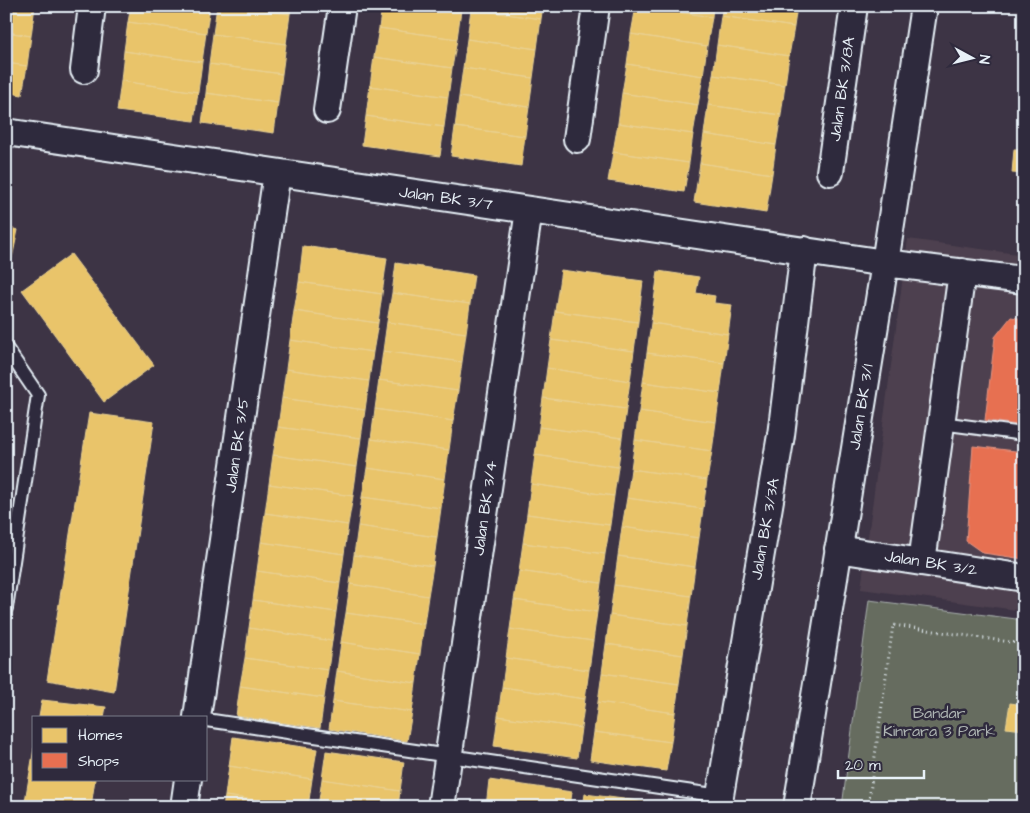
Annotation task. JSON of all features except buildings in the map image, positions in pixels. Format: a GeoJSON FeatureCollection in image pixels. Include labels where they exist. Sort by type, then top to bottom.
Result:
{"type":"FeatureCollection","features":[{"type":"Feature","properties":{"kind":"street"},"geometry":{"type":"LineString","coordinates":[[84,70],[92,6]]}},
{"type":"Feature","properties":{"kind":"street"},"geometry":{"type":"LineString","coordinates":[[327,110],[342,6]]}},
{"type":"Feature","properties":{"kind":"street"},"geometry":{"type":"LineString","coordinates":[[577,139],[596,6]]}},
{"type":"Feature","properties":{"kind":"street","name":"Jalan BK 3/8A"},"geometry":{"type":"LineString","coordinates":[[830,172],[854,6]]}},
{"type":"Feature","properties":{"kind":"street","name":"Jalan BK 3/1"},"geometry":{"type":"LineString","coordinates":[[797,807],[885,263],[924,6]]}},
{"type":"Feature","properties":{"kind":"street","name":"Jalan BK 3/7"},"geometry":{"type":"LineString","coordinates":[[6,132],[885,263]]}},
{"type":"Feature","properties":{"kind":"street","name":"Jalan BK 3/5"},"geometry":{"type":"LineString","coordinates":[[197,716],[277,173]]}},
{"type":"Feature","properties":{"kind":"street","name":"Jalan BK 3/4"},"geometry":{"type":"LineString","coordinates":[[441,807],[529,210]]}},
{"type":"Feature","properties":{"kind":"street","name":"Jalan BK 3/3A"},"geometry":{"type":"LineString","coordinates":[[719,801],[781,435],[804,250]]}},
{"type":"Feature","properties":{"kind":"street"},"geometry":{"type":"LineString","coordinates":[[885,263],[1024,280]]}},
{"type":"Feature","properties":{"kind":"street"},"geometry":{"type":"LineString","coordinates":[[922,562],[962,272]]}},
{"type":"Feature","properties":{"kind":"street","name":"Jalan BK 3/2"},"geometry":{"type":"LineString","coordinates":[[838,549],[1024,578]]}},
{"type":"Feature","properties":{"kind":"street"},"geometry":{"type":"LineString","coordinates":[[184,807],[188,780]]}},
{"type":"Feature","properties":{"kind":"lane"},"geometry":{"type":"LineString","coordinates":[[6,348],[38,395],[6,608]]}},
{"type":"Feature","properties":{"kind":"lane"},"geometry":{"type":"LineString","coordinates":[[941,423],[1024,434]]}},
{"type":"Feature","properties":{"kind":"lane"},"geometry":{"type":"LineString","coordinates":[[208,720],[448,756],[719,801]]}},
{"type":"Feature","properties":{"kind":"path"},"geometry":{"type":"LineString","coordinates":[[868,807],[893,625],[1024,644]]}},
{"type":"Feature","properties":{"kind":"shaded area"},"geometry":{"type":"Polygon","coordinates":[[[908,239],[1024,255],[1024,611],[861,589],[908,239]]]}},
{"type":"Feature","properties":{"kind":"green space","name":"Bandar Kinrara 3 Park"},"geometry":{"type":"Polygon","coordinates":[[[869,600],[1024,620],[1024,807],[842,807],[869,600]]]}}]}
